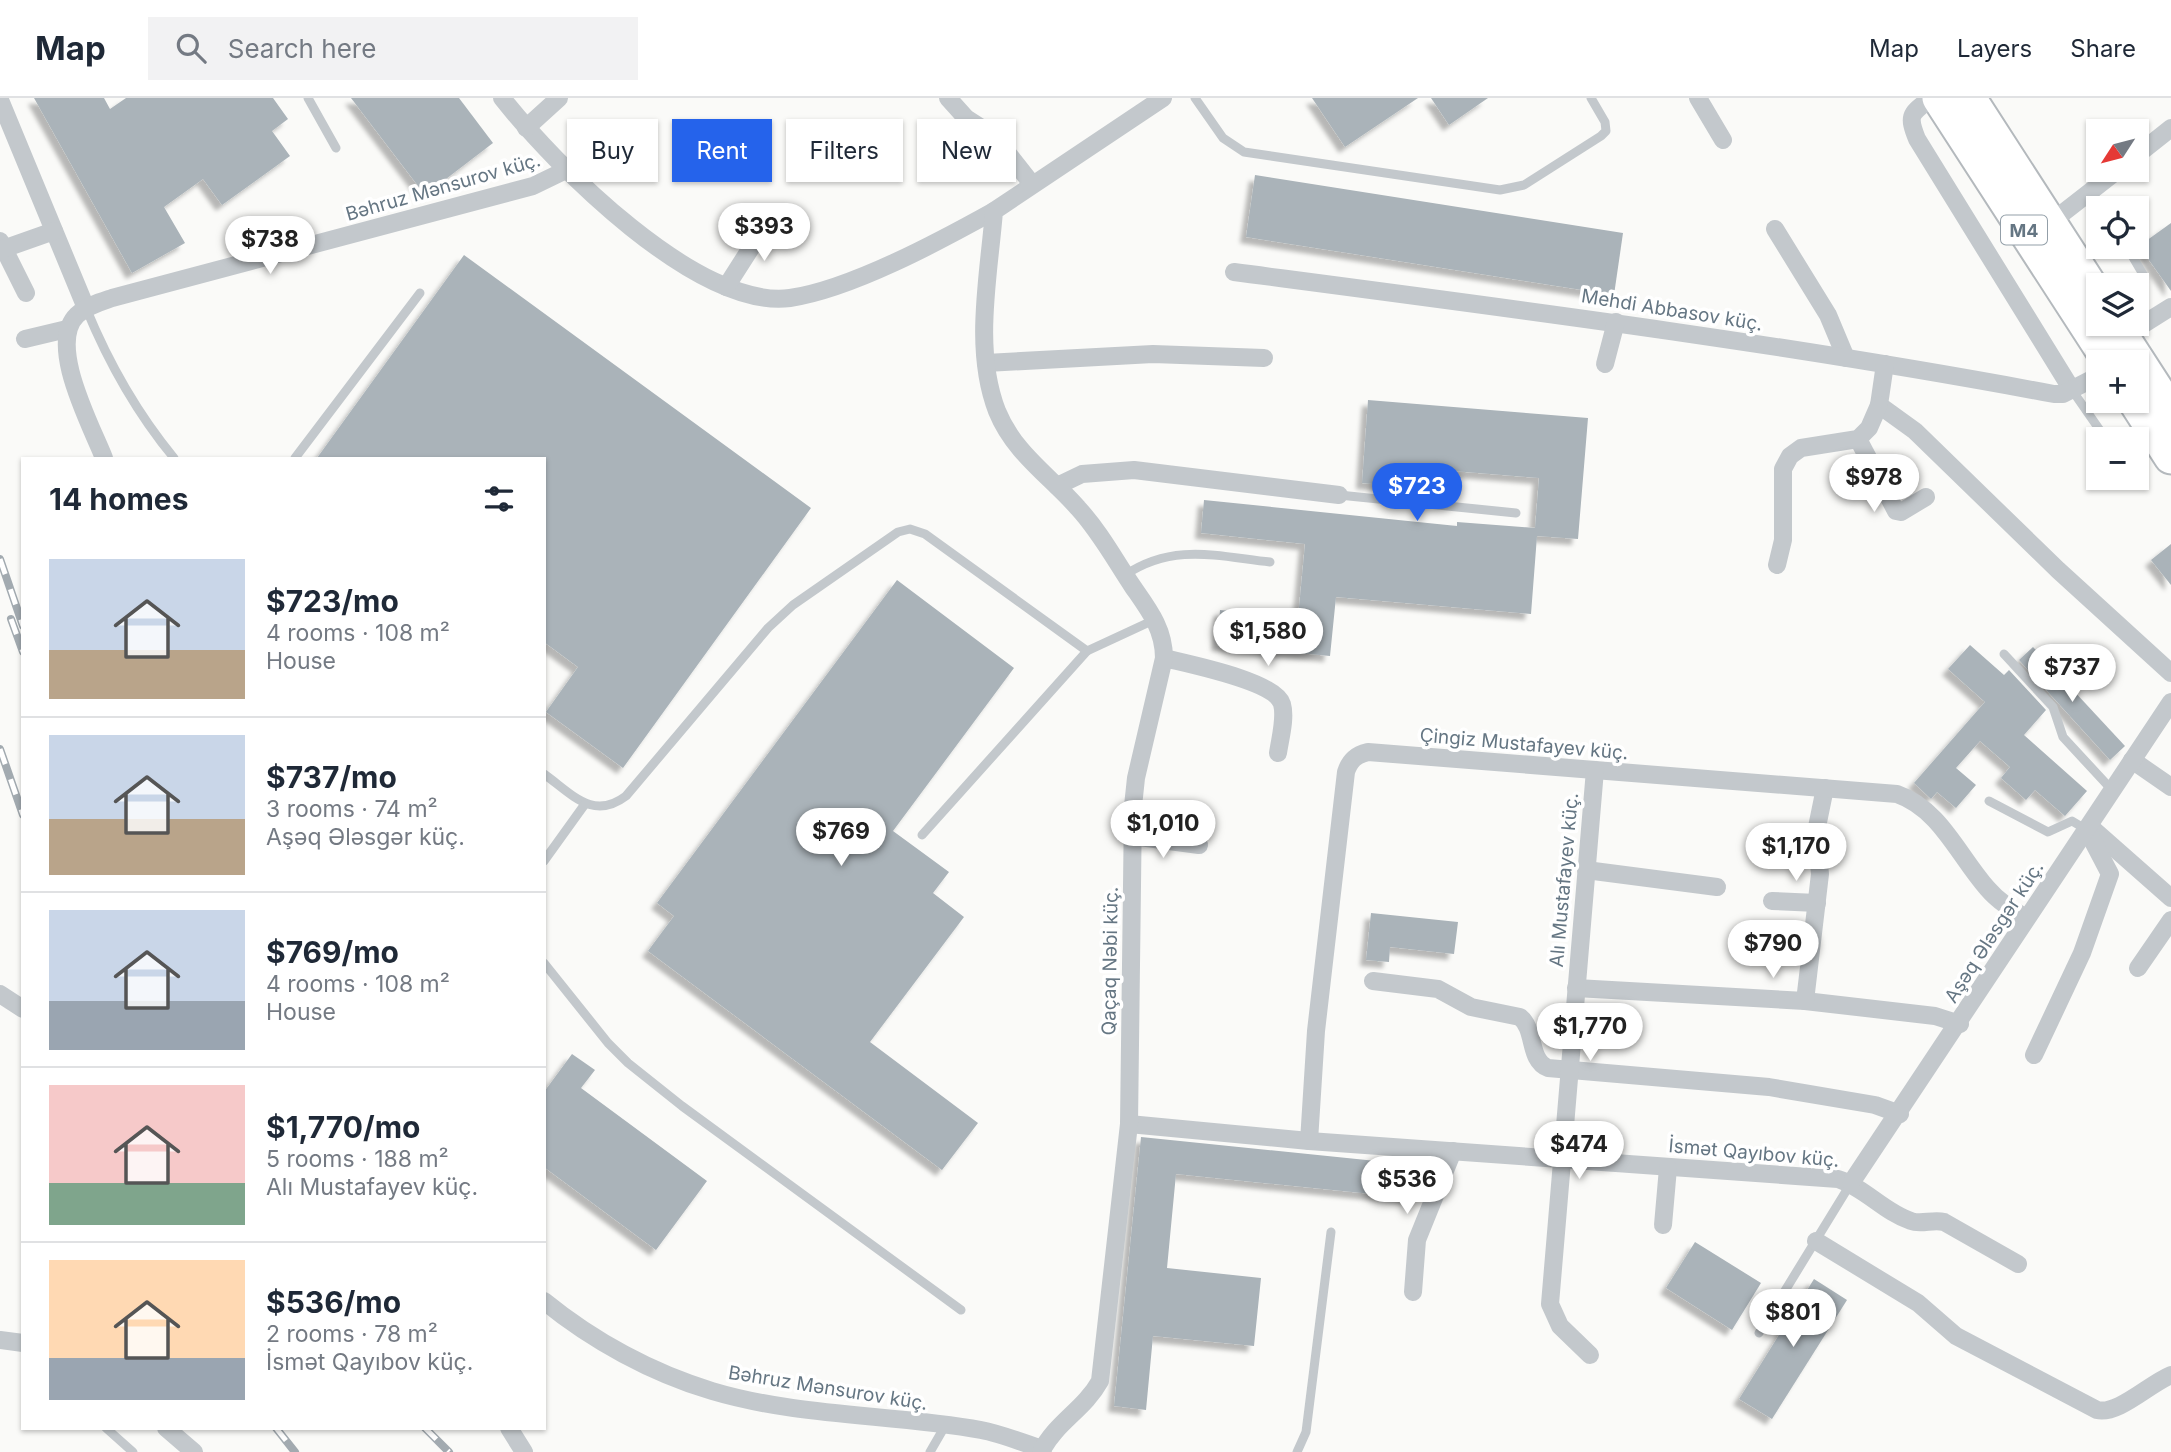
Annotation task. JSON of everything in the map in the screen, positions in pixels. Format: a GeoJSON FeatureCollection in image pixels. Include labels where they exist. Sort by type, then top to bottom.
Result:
{"type":"FeatureCollection","features":[{"type":"Feature","properties":{"kind":"highway","name":"M4"},"geometry":{"type":"LineString","coordinates":[[1939,98],[2171,412]]}},
{"type":"Feature","properties":{"kind":"highway","name":"M4"},"geometry":{"type":"LineString","coordinates":[[1969,98],[2086,279]]}},
{"type":"Feature","properties":{"kind":"highway"},"geometry":{"type":"LineString","coordinates":[[2143,413],[2171,457]]}},
{"type":"Feature","properties":{"kind":"street"},"geometry":{"type":"LineString","coordinates":[[502,98],[565,171],[676,259],[726,287],[774,298],[832,288],[929,246],[994,211],[1163,98]]}},
{"type":"Feature","properties":{"kind":"street"},"geometry":{"type":"LineString","coordinates":[[526,128],[559,98]]}},
{"type":"Feature","properties":{"kind":"street"},"geometry":{"type":"LineString","coordinates":[[948,98],[966,118],[994,136],[1032,184]]}},
{"type":"Feature","properties":{"kind":"street"},"geometry":{"type":"LineString","coordinates":[[1698,98],[1723,140]]}},
{"type":"Feature","properties":{"kind":"street"},"geometry":{"type":"LineString","coordinates":[[1931,98],[1912,113],[1910,121],[1917,139],[2072,390]]}},
{"type":"Feature","properties":{"kind":"street"},"geometry":{"type":"LineString","coordinates":[[0,100],[86,308]]}},
{"type":"Feature","properties":{"kind":"street"},"geometry":{"type":"LineString","coordinates":[[2149,145],[2171,128]]}},
{"type":"Feature","properties":{"kind":"street","name":"Bəhruz Mənsurov küç."},"geometry":{"type":"LineString","coordinates":[[67,329],[86,308],[112,298],[533,187],[565,171]]}},
{"type":"Feature","properties":{"kind":"street"},"geometry":{"type":"LineString","coordinates":[[2050,223],[2103,182]]}},
{"type":"Feature","properties":{"kind":"street","name":"Qaçaq Nəbi küç."},"geometry":{"type":"LineString","coordinates":[[994,211],[986,319],[986,363],[990,388],[1008,433],[1020,450],[1096,528],[1156,619],[1164,643],[1164,658],[1136,778],[1132,836],[1129,1124],[1100,1381],[1082,1408],[1063,1420],[1044,1451]]}},
{"type":"Feature","properties":{"kind":"street"},"geometry":{"type":"LineString","coordinates":[[726,287],[770,218]]}},
{"type":"Feature","properties":{"kind":"street"},"geometry":{"type":"LineString","coordinates":[[1775,229],[1828,315],[1846,358]]}},
{"type":"Feature","properties":{"kind":"street"},"geometry":{"type":"LineString","coordinates":[[26,293],[2,245],[54,230]]}},
{"type":"Feature","properties":{"kind":"street","name":"Mehdi Abbasov küç."},"geometry":{"type":"LineString","coordinates":[[1234,272],[1616,322],[1885,364],[2054,394],[2072,390],[2086,382]]}},
{"type":"Feature","properties":{"kind":"street"},"geometry":{"type":"LineString","coordinates":[[2116,341],[2171,307]]}},
{"type":"Feature","properties":{"kind":"street"},"geometry":{"type":"LineString","coordinates":[[1605,364],[1616,322]]}},
{"type":"Feature","properties":{"kind":"street"},"geometry":{"type":"LineString","coordinates":[[25,339],[67,329],[66,355],[104,457]]}},
{"type":"Feature","properties":{"kind":"street"},"geometry":{"type":"LineString","coordinates":[[986,363],[1153,354],[1264,358]]}},
{"type":"Feature","properties":{"kind":"street"},"geometry":{"type":"LineString","coordinates":[[1777,565],[1783,540],[1783,468],[1790,456],[1801,448],[1858,439],[1869,428],[1879,405],[1885,364]]}},
{"type":"Feature","properties":{"kind":"street"},"geometry":{"type":"LineString","coordinates":[[1879,405],[1915,431],[2049,562],[2171,673]]}},
{"type":"Feature","properties":{"kind":"street"},"geometry":{"type":"LineString","coordinates":[[1858,439],[1896,512],[1901,512],[1926,497]]}},
{"type":"Feature","properties":{"kind":"street"},"geometry":{"type":"LineString","coordinates":[[1057,486],[1082,474],[1102,470],[1134,470],[1339,495]]}},
{"type":"Feature","properties":{"kind":"street"},"geometry":{"type":"LineString","coordinates":[[1164,658],[1255,683],[1277,696],[1283,711],[1278,753]]}},
{"type":"Feature","properties":{"kind":"street","name":"Aşəq Ələsgər küç."},"geometry":{"type":"LineString","coordinates":[[1851,1183],[1900,1114],[2026,918],[2171,702]]}},
{"type":"Feature","properties":{"kind":"street","name":"Çingiz Mustafayev küç."},"geometry":{"type":"LineString","coordinates":[[1309,1141],[1326,936],[1349,762],[1358,754],[1368,752],[1897,794],[1915,800],[1929,811],[1987,888],[2002,904],[2026,918]]}},
{"type":"Feature","properties":{"kind":"street"},"geometry":{"type":"LineString","coordinates":[[2132,760],[2171,788]]}},
{"type":"Feature","properties":{"kind":"street","name":"Alı Mustafayev küç."},"geometry":{"type":"LineString","coordinates":[[1590,1355],[1560,1326],[1550,1304],[1595,771]]}},
{"type":"Feature","properties":{"kind":"street"},"geometry":{"type":"LineString","coordinates":[[1805,1001],[1820,874],[1816,832],[1825,788]]}},
{"type":"Feature","properties":{"kind":"street"},"geometry":{"type":"LineString","coordinates":[[2088,828],[2171,898]]}},
{"type":"Feature","properties":{"kind":"street"},"geometry":{"type":"LineString","coordinates":[[2035,1055],[2082,953],[2110,874],[2088,828]]}},
{"type":"Feature","properties":{"kind":"street"},"geometry":{"type":"LineString","coordinates":[[1132,836],[1199,845]]}},
{"type":"Feature","properties":{"kind":"street"},"geometry":{"type":"LineString","coordinates":[[1586,870],[1717,887]]}},
{"type":"Feature","properties":{"kind":"street"},"geometry":{"type":"LineString","coordinates":[[1772,901],[1817,904]]}},
{"type":"Feature","properties":{"kind":"street"},"geometry":{"type":"LineString","coordinates":[[2138,968],[2171,920]]}},
{"type":"Feature","properties":{"kind":"street"},"geometry":{"type":"LineString","coordinates":[[1373,981],[1438,989],[1471,1007],[1520,1017],[1527,1022],[1537,1059],[1542,1066],[1570,1071],[1769,1087],[1875,1105],[1900,1114]]}},
{"type":"Feature","properties":{"kind":"street"},"geometry":{"type":"LineString","coordinates":[[1576,988],[1805,1001],[1935,1016],[1959,1024]]}},
{"type":"Feature","properties":{"kind":"street"},"geometry":{"type":"LineString","coordinates":[[0,994],[21,1008]]}},
{"type":"Feature","properties":{"kind":"street","name":"İsmət Qayıbov küç."},"geometry":{"type":"LineString","coordinates":[[1129,1124],[1561,1161],[1838,1179],[1851,1183],[1909,1221],[1933,1219],[1944,1222],[2018,1264]]}},
{"type":"Feature","properties":{"kind":"street"},"geometry":{"type":"LineString","coordinates":[[1413,1292],[1417,1240],[1453,1152]]}},
{"type":"Feature","properties":{"kind":"street"},"geometry":{"type":"LineString","coordinates":[[1663,1225],[1668,1168]]}},
{"type":"Feature","properties":{"kind":"street"},"geometry":{"type":"LineString","coordinates":[[1816,1241],[1918,1303],[1956,1336],[2097,1410],[2115,1410],[2140,1391],[2171,1375]]}},
{"type":"Feature","properties":{"kind":"street","name":"Bəhruz Mənsurov küç."},"geometry":{"type":"LineString","coordinates":[[546,1303],[578,1328],[622,1353],[713,1392],[788,1406],[982,1430],[1044,1451]]}},
{"type":"Feature","properties":{"kind":"street"},"geometry":{"type":"LineString","coordinates":[[0,1340],[21,1343]]}},
{"type":"Feature","properties":{"kind":"street"},"geometry":{"type":"LineString","coordinates":[[168,1430],[194,1452]]}},
{"type":"Feature","properties":{"kind":"street"},"geometry":{"type":"LineString","coordinates":[[510,1430],[524,1452]]}},
{"type":"Feature","properties":{"kind":"lane"},"geometry":{"type":"LineString","coordinates":[[308,98],[336,148]]}},
{"type":"Feature","properties":{"kind":"lane"},"geometry":{"type":"LineString","coordinates":[[1195,98],[1223,138],[1244,152],[1500,190],[1524,185],[1606,131],[1605,122],[1591,98]]}},
{"type":"Feature","properties":{"kind":"lane"},"geometry":{"type":"LineString","coordinates":[[2091,191],[2094,196]]}},
{"type":"Feature","properties":{"kind":"lane"},"geometry":{"type":"LineString","coordinates":[[296,457],[420,293]]}},
{"type":"Feature","properties":{"kind":"lane"},"geometry":{"type":"LineString","coordinates":[[86,308],[127,396],[173,457]]}},
{"type":"Feature","properties":{"kind":"lane"},"geometry":{"type":"LineString","coordinates":[[2072,390],[2098,427]]}},
{"type":"Feature","properties":{"kind":"lane"},"geometry":{"type":"LineString","coordinates":[[1339,495],[1516,513]]}},
{"type":"Feature","properties":{"kind":"lane"},"geometry":{"type":"LineString","coordinates":[[546,775],[585,804],[603,808],[614,805],[626,796],[768,628],[793,605],[898,532],[910,529],[925,534],[1087,650]]}},
{"type":"Feature","properties":{"kind":"lane"},"geometry":{"type":"LineString","coordinates":[[1125,575],[1162,556],[1181,553],[1270,562]]}},
{"type":"Feature","properties":{"kind":"lane"},"geometry":{"type":"LineString","coordinates":[[922,835],[1087,650],[1156,619]]}},
{"type":"Feature","properties":{"kind":"lane"},"geometry":{"type":"LineString","coordinates":[[2004,654],[2053,707],[2063,737],[2112,790]]}},
{"type":"Feature","properties":{"kind":"lane"},"geometry":{"type":"LineString","coordinates":[[1989,801],[2048,832],[2072,821],[2088,828]]}},
{"type":"Feature","properties":{"kind":"lane"},"geometry":{"type":"LineString","coordinates":[[546,858],[585,804]]}},
{"type":"Feature","properties":{"kind":"lane"},"geometry":{"type":"LineString","coordinates":[[546,966],[608,1043],[628,1063],[961,1310]]}},
{"type":"Feature","properties":{"kind":"lane"},"geometry":{"type":"LineString","coordinates":[[1759,1334],[1851,1183]]}},
{"type":"Feature","properties":{"kind":"lane"},"geometry":{"type":"LineString","coordinates":[[1297,1452],[1306,1432],[1331,1232]]}},
{"type":"Feature","properties":{"kind":"lane"},"geometry":{"type":"LineString","coordinates":[[930,1452],[946,1426]]}},
{"type":"Feature","properties":{"kind":"lane"},"geometry":{"type":"LineString","coordinates":[[108,1430],[133,1452]]}},
{"type":"Feature","properties":{"kind":"building"},"geometry":{"type":"Polygon","coordinates":[[[34,98],[104,98],[110,109],[126,98],[273,98],[288,119],[272,131],[290,156],[222,205],[203,179],[164,207],[185,243],[132,273],[34,98]]]}},
{"type":"Feature","properties":{"kind":"building"},"geometry":{"type":"Polygon","coordinates":[[[351,98],[459,98],[493,143],[425,195],[351,98]]]}},
{"type":"Feature","properties":{"kind":"building"},"geometry":{"type":"Polygon","coordinates":[[[1312,98],[1418,98],[1345,147],[1312,98]]]}},
{"type":"Feature","properties":{"kind":"building"},"geometry":{"type":"Polygon","coordinates":[[[1431,98],[1488,98],[1449,125],[1431,98]]]}},
{"type":"Feature","properties":{"kind":"building"},"geometry":{"type":"Polygon","coordinates":[[[1255,175],[1623,233],[1614,295],[1246,237],[1255,175]]]}},
{"type":"Feature","properties":{"kind":"building"},"geometry":{"type":"Polygon","coordinates":[[[2171,223],[2171,291],[2148,259],[2149,239],[2171,223]]]}},
{"type":"Feature","properties":{"kind":"building"},"geometry":{"type":"Polygon","coordinates":[[[464,255],[811,508],[623,768],[546,712],[578,667],[546,643],[546,457],[318,457],[464,255]]]}},
{"type":"Feature","properties":{"kind":"building"},"geometry":{"type":"Polygon","coordinates":[[[1368,400],[1588,418],[1578,539],[1537,536],[1531,614],[1336,597],[1330,656],[1217,645],[1220,610],[1298,618],[1305,544],[1201,533],[1204,500],[1457,526],[1457,522],[1535,528],[1539,478],[1441,470],[1439,490],[1362,483],[1368,400]]]}},
{"type":"Feature","properties":{"kind":"building"},"geometry":{"type":"Polygon","coordinates":[[[2171,544],[2171,585],[2151,560],[2171,544]]]}},
{"type":"Feature","properties":{"kind":"building"},"geometry":{"type":"Polygon","coordinates":[[[897,580],[1014,668],[893,831],[949,872],[933,893],[964,917],[870,1042],[978,1123],[942,1170],[648,951],[674,916],[657,903],[897,580]]]}},
{"type":"Feature","properties":{"kind":"building"},"geometry":{"type":"Polygon","coordinates":[[[1970,645],[2004,675],[2009,670],[2046,710],[2024,735],[2087,791],[2065,816],[2035,790],[2026,800],[2001,778],[2010,767],[1980,741],[1956,768],[1976,785],[1956,808],[1937,792],[1931,799],[1914,783],[1985,702],[1948,669],[1970,645]]]}},
{"type":"Feature","properties":{"kind":"building"},"geometry":{"type":"Polygon","coordinates":[[[2033,647],[2125,746],[2110,760],[2019,660],[2033,647]]]}},
{"type":"Feature","properties":{"kind":"building"},"geometry":{"type":"Polygon","coordinates":[[[1371,913],[1458,922],[1454,954],[1390,947],[1389,962],[1366,960],[1371,913]]]}},
{"type":"Feature","properties":{"kind":"building"},"geometry":{"type":"Polygon","coordinates":[[[572,1054],[595,1070],[581,1088],[707,1181],[656,1250],[546,1168],[546,1089],[572,1054]]]}},
{"type":"Feature","properties":{"kind":"building"},"geometry":{"type":"Polygon","coordinates":[[[1141,1137],[1415,1165],[1411,1198],[1176,1174],[1167,1268],[1261,1278],[1254,1346],[1153,1336],[1146,1410],[1114,1406],[1141,1137]]]}},
{"type":"Feature","properties":{"kind":"building"},"geometry":{"type":"Polygon","coordinates":[[[1695,1242],[1761,1283],[1732,1330],[1666,1288],[1695,1242]]]}},
{"type":"Feature","properties":{"kind":"building"},"geometry":{"type":"Polygon","coordinates":[[[1814,1279],[1847,1300],[1772,1419],[1739,1399],[1814,1279]]]}},
{"type":"Feature","properties":{"kind":"railway"},"geometry":{"type":"LineString","coordinates":[[0,559],[21,620]]}},
{"type":"Feature","properties":{"kind":"railway"},"geometry":{"type":"LineString","coordinates":[[11,619],[21,646]]}},
{"type":"Feature","properties":{"kind":"railway"},"geometry":{"type":"LineString","coordinates":[[0,749],[21,809]]}},
{"type":"Feature","properties":{"kind":"railway"},"geometry":{"type":"LineString","coordinates":[[278,1430],[295,1452]]}},
{"type":"Feature","properties":{"kind":"railway"},"geometry":{"type":"LineString","coordinates":[[427,1430],[449,1452]]}}]}
